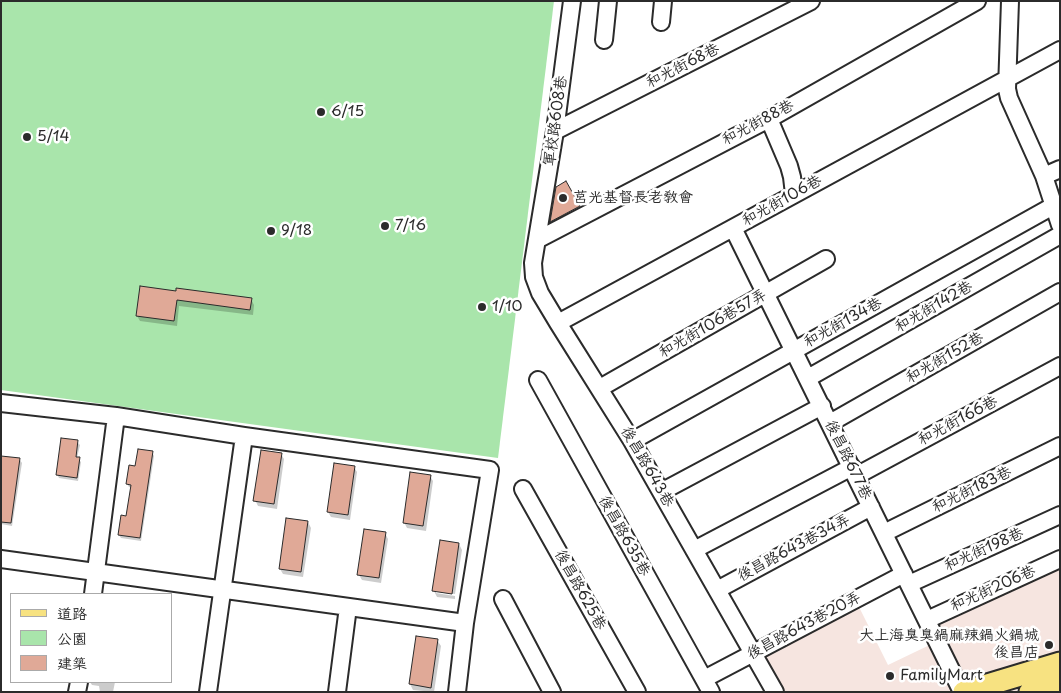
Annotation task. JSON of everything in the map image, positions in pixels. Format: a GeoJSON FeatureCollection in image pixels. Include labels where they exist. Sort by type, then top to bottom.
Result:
{"type":"FeatureCollection","features":[{"type":"Feature","properties":{"kind":"main road"},"geometry":{"type":"LineString","coordinates":[[963,692],[1060,663]]}},
{"type":"Feature","properties":{"kind":"main road"},"geometry":{"type":"LineString","coordinates":[[1030,692],[1060,681]]}},
{"type":"Feature","properties":{"kind":"street","name":"軍校路608巷"},"geometry":{"type":"LineString","coordinates":[[537,240],[555,130],[572,1]]}},
{"type":"Feature","properties":{"kind":"street"},"geometry":{"type":"LineString","coordinates":[[604,40],[608,1]]}},
{"type":"Feature","properties":{"kind":"street"},"geometry":{"type":"LineString","coordinates":[[661,22],[663,1]]}},
{"type":"Feature","properties":{"kind":"street","name":"和光街68巷"},"geometry":{"type":"LineString","coordinates":[[555,130],[811,1]]}},
{"type":"Feature","properties":{"kind":"street","name":"和光街88巷"},"geometry":{"type":"LineString","coordinates":[[537,240],[769,119],[977,1]]}},
{"type":"Feature","properties":{"kind":"street"},"geometry":{"type":"LineString","coordinates":[[1011,2],[1009,98],[1044,176],[1060,225]]}},
{"type":"Feature","properties":{"kind":"street","name":"和光街106巷"},"geometry":{"type":"LineString","coordinates":[[558,323],[1060,50]]}},
{"type":"Feature","properties":{"kind":"street"},"geometry":{"type":"LineString","coordinates":[[769,119],[791,171],[794,194]]}},
{"type":"Feature","properties":{"kind":"street"},"geometry":{"type":"LineString","coordinates":[[1044,176],[1060,169]]}},
{"type":"Feature","properties":{"kind":"street","name":"和光街134巷"},"geometry":{"type":"LineString","coordinates":[[632,441],[1053,206]]}},
{"type":"Feature","properties":{"kind":"street","name":"後昌路677巷"},"geometry":{"type":"LineString","coordinates":[[733,228],[963,692]]}},
{"type":"Feature","properties":{"kind":"street","name":"和光街142巷"},"geometry":{"type":"LineString","coordinates":[[808,378],[1060,235]]}},
{"type":"Feature","properties":{"kind":"street","name":"後昌路643巷"},"geometry":{"type":"LineString","coordinates":[[537,240],[533,263],[534,277],[540,293],[632,441],[775,692]]}},
{"type":"Feature","properties":{"kind":"street","name":"和光街106巷57弄"},"geometry":{"type":"LineString","coordinates":[[600,388],[826,259]]}},
{"type":"Feature","properties":{"kind":"street","name":"和光街152巷"},"geometry":{"type":"LineString","coordinates":[[830,423],[1060,292]]}},
{"type":"Feature","properties":{"kind":"street","name":"和光街166巷"},"geometry":{"type":"LineString","coordinates":[[694,550],[854,472],[1060,366]]}},
{"type":"Feature","properties":{"kind":"street","name":"後昌路635巷"},"geometry":{"type":"LineString","coordinates":[[538,380],[708,685]]}},
{"type":"Feature","properties":{"kind":"street"},"geometry":{"type":"LineString","coordinates":[[1,403],[116,416],[244,436],[490,470],[465,623],[457,692]]}},
{"type":"Feature","properties":{"kind":"street"},"geometry":{"type":"LineString","coordinates":[[661,492],[822,406]]}},
{"type":"Feature","properties":{"kind":"street"},"geometry":{"type":"LineString","coordinates":[[93,593],[116,416]]}},
{"type":"Feature","properties":{"kind":"street"},"geometry":{"type":"LineString","coordinates":[[208,692],[244,436]]}},
{"type":"Feature","properties":{"kind":"street","name":"和光街183巷"},"geometry":{"type":"LineString","coordinates":[[884,533],[1060,446]]}},
{"type":"Feature","properties":{"kind":"street","name":"後昌路625巷"},"geometry":{"type":"LineString","coordinates":[[524,489],[638,692]]}},
{"type":"Feature","properties":{"kind":"street","name":"後昌路643巷34弄"},"geometry":{"type":"LineString","coordinates":[[717,590],[871,507]]}},
{"type":"Feature","properties":{"kind":"street","name":"和光街198巷"},"geometry":{"type":"LineString","coordinates":[[907,579],[1060,515]]}},
{"type":"Feature","properties":{"kind":"street"},"geometry":{"type":"LineString","coordinates":[[1,559],[465,623]]}},
{"type":"Feature","properties":{"kind":"street","name":"和光街206巷"},"geometry":{"type":"LineString","coordinates":[[927,620],[1060,559]]}},
{"type":"Feature","properties":{"kind":"street","name":"後昌路643巷20弄"},"geometry":{"type":"LineString","coordinates":[[708,685],[753,653],[907,579]]}},
{"type":"Feature","properties":{"kind":"street"},"geometry":{"type":"LineString","coordinates":[[503,599],[552,692]]}},
{"type":"Feature","properties":{"kind":"street"},"geometry":{"type":"LineString","coordinates":[[336,692],[348,607]]}},
{"type":"Feature","properties":{"kind":"shaded area"},"geometry":{"type":"Polygon","coordinates":[[[1060,567],[1060,692],[781,692],[760,655],[858,605],[888,665],[940,640],[934,623],[1060,567]]]}},
{"type":"Feature","properties":{"kind":"green space"},"geometry":{"type":"Polygon","coordinates":[[[1,1],[554,1],[498,458],[1,390],[1,1]]]}},
{"type":"Feature","properties":{"kind":"building","name":"莒光基督長老教會"},"geometry":{"type":"Polygon","coordinates":[[[566,181],[580,206],[550,222],[556,187],[566,181]]]}},
{"type":"Feature","properties":{"kind":"building"},"geometry":{"type":"Polygon","coordinates":[[[140,286],[176,291],[176,288],[252,298],[250,310],[177,300],[174,321],[136,316],[140,286]]]}},
{"type":"Feature","properties":{"kind":"building"},"geometry":{"type":"Polygon","coordinates":[[[61,438],[78,440],[76,457],[80,457],[77,478],[56,475],[61,438]]]}},
{"type":"Feature","properties":{"kind":"building"},"geometry":{"type":"Polygon","coordinates":[[[138,449],[153,451],[140,538],[118,535],[121,515],[126,516],[131,485],[126,484],[129,465],[135,466],[138,449]]]}},
{"type":"Feature","properties":{"kind":"building"},"geometry":{"type":"Polygon","coordinates":[[[261,450],[282,453],[274,504],[253,501],[261,450]]]}},
{"type":"Feature","properties":{"kind":"building"},"geometry":{"type":"Polygon","coordinates":[[[1,456],[20,458],[11,523],[1,522],[1,456]]]}},
{"type":"Feature","properties":{"kind":"building"},"geometry":{"type":"Polygon","coordinates":[[[334,463],[355,466],[348,515],[327,512],[334,463]]]}},
{"type":"Feature","properties":{"kind":"building"},"geometry":{"type":"Polygon","coordinates":[[[410,472],[431,475],[423,526],[403,523],[410,472]]]}},
{"type":"Feature","properties":{"kind":"building"},"geometry":{"type":"Polygon","coordinates":[[[286,518],[308,521],[301,572],[279,569],[286,518]]]}},
{"type":"Feature","properties":{"kind":"building"},"geometry":{"type":"Polygon","coordinates":[[[364,529],[386,532],[379,578],[357,575],[364,529]]]}},
{"type":"Feature","properties":{"kind":"building"},"geometry":{"type":"Polygon","coordinates":[[[440,540],[459,543],[452,594],[432,591],[440,540]]]}},
{"type":"Feature","properties":{"kind":"building"},"geometry":{"type":"Polygon","coordinates":[[[416,636],[438,639],[431,688],[409,684],[416,636]]]}},
{"type":"Feature","properties":{"kind":"place","name":"6/15"},"geometry":{"type":"Point","coordinates":[321,112]}},
{"type":"Feature","properties":{"kind":"place","name":"5/14"},"geometry":{"type":"Point","coordinates":[27,137]}},
{"type":"Feature","properties":{"kind":"place","name":"莒光基督長老教會"},"geometry":{"type":"Point","coordinates":[563,198]}},
{"type":"Feature","properties":{"kind":"place","name":"7/16"},"geometry":{"type":"Point","coordinates":[385,226]}},
{"type":"Feature","properties":{"kind":"place","name":"9/18"},"geometry":{"type":"Point","coordinates":[271,231]}},
{"type":"Feature","properties":{"kind":"place","name":"1/10"},"geometry":{"type":"Point","coordinates":[482,307]}},
{"type":"Feature","properties":{"kind":"place","name":"大上海臭臭鍋麻辣鍋火鍋城 後昌店"},"geometry":{"type":"Point","coordinates":[1049,645]}},
{"type":"Feature","properties":{"kind":"place","name":"FamilyMart"},"geometry":{"type":"Point","coordinates":[890,676]}}]}
